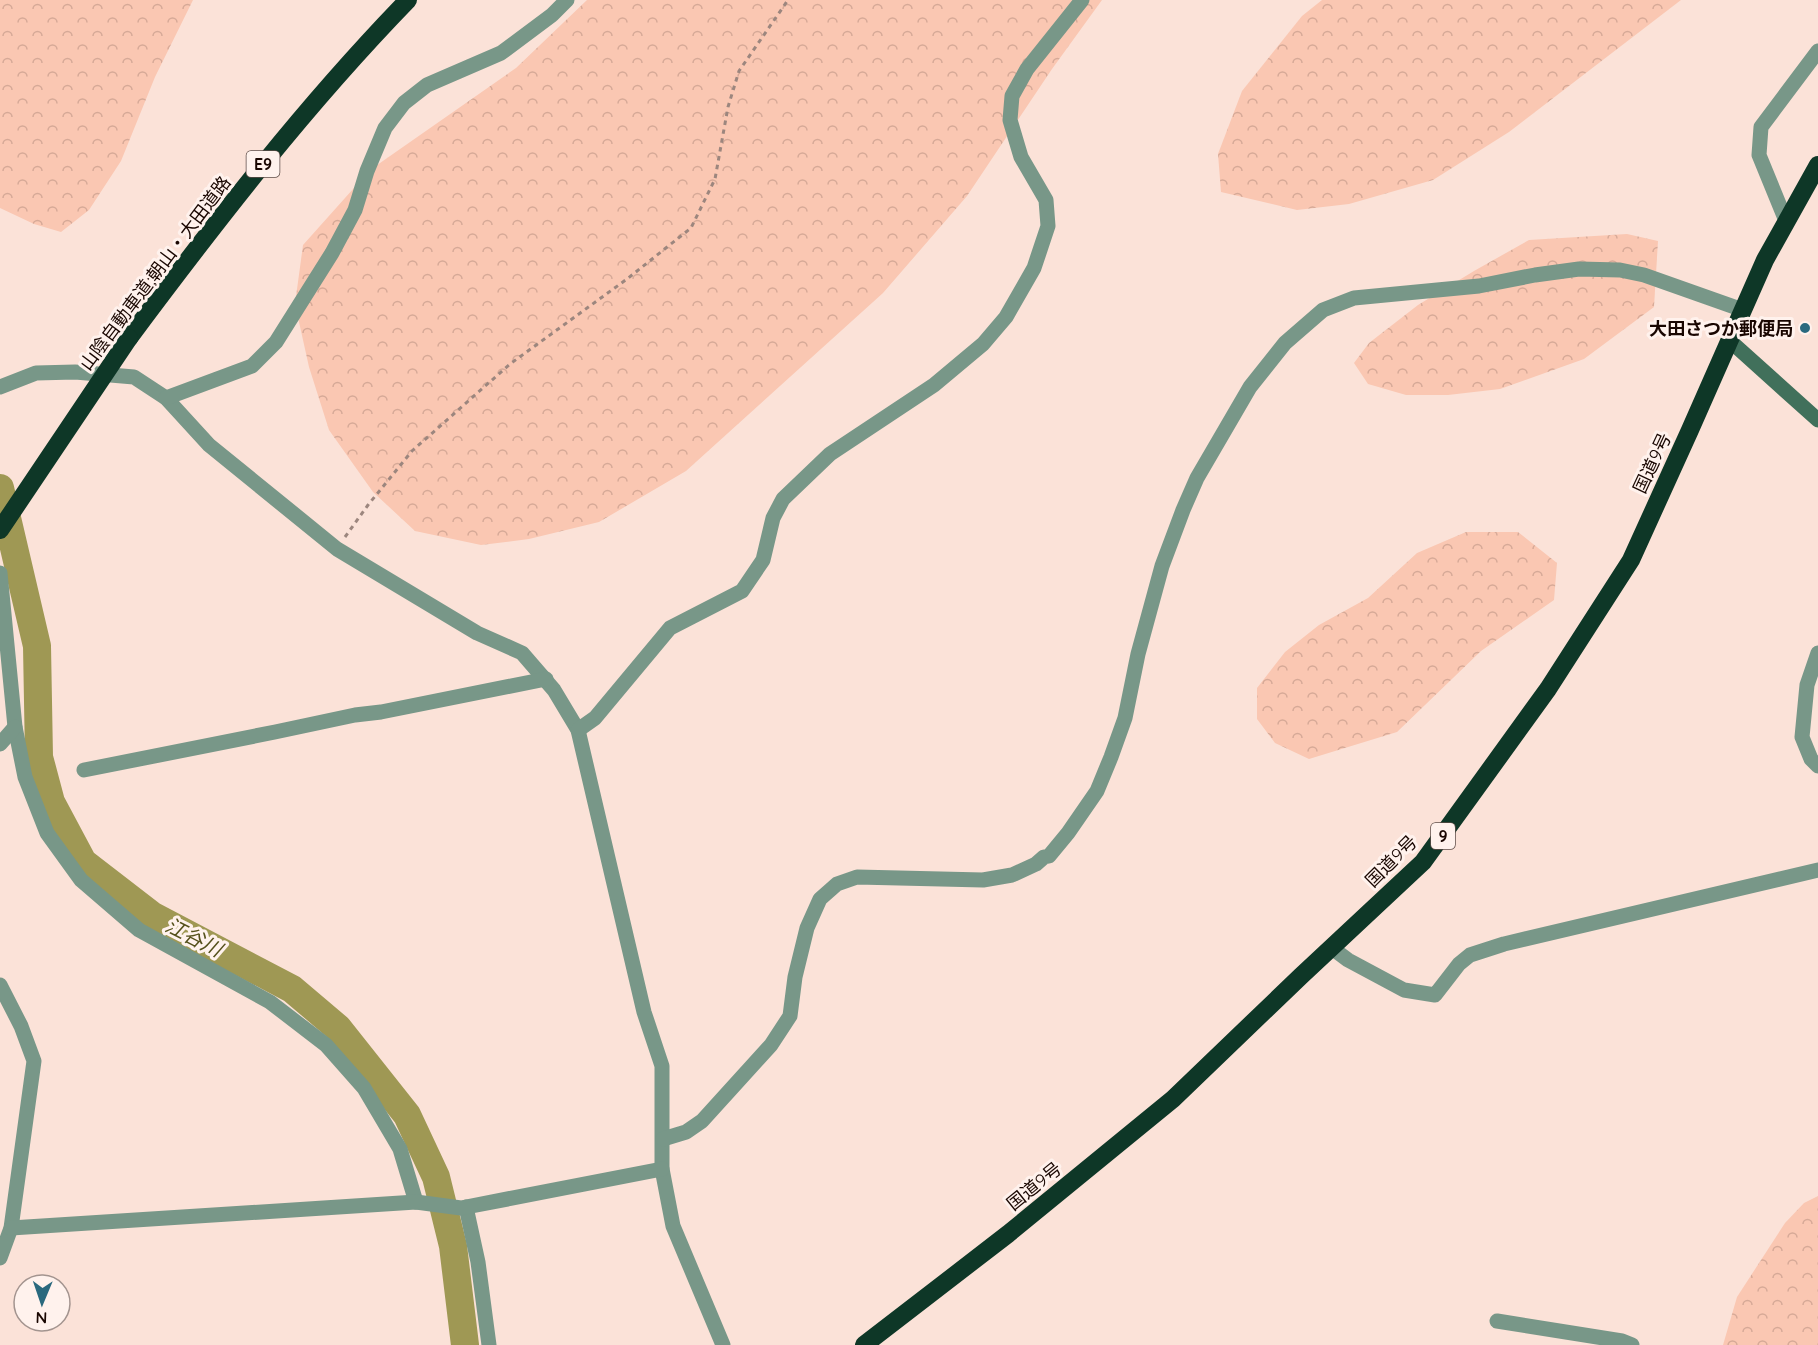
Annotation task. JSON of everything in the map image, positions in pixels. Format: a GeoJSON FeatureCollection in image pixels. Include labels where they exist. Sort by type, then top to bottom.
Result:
{"type":"FeatureCollection","features":[{"type":"Feature","properties":{"kind":"highway","name":"山陰自動車道;朝山・大田道路"},"geometry":{"type":"LineString","coordinates":[[0,530],[129,338],[201,242],[295,124],[378,30],[408,0]]}},
{"type":"Feature","properties":{"kind":"highway","name":"国道9号"},"geometry":{"type":"LineString","coordinates":[[864,1345],[1008,1234],[1173,1099],[1424,862],[1548,689],[1631,560],[1764,260],[1818,165]]}},
{"type":"Feature","properties":{"kind":"street"},"geometry":{"type":"LineString","coordinates":[[165,398],[252,366],[276,342],[332,253],[355,210],[367,171],[385,128],[404,103],[427,85],[501,53],[552,15],[567,0]]}},
{"type":"Feature","properties":{"kind":"street"},"geometry":{"type":"LineString","coordinates":[[578,730],[595,718],[670,628],[742,591],[763,560],[773,518],[783,499],[814,469],[830,454],[934,385],[983,344],[1006,317],[1034,268],[1048,226],[1046,200],[1021,157],[1010,120],[1012,96],[1027,69],[1083,0]]}},
{"type":"Feature","properties":{"kind":"street"},"geometry":{"type":"LineString","coordinates":[[1786,221],[1759,154],[1761,127],[1818,51]]}},
{"type":"Feature","properties":{"kind":"street"},"geometry":{"type":"LineString","coordinates":[[663,1139],[686,1132],[702,1121],[771,1046],[790,1016],[795,977],[807,928],[820,899],[837,884],[857,877],[983,880],[1012,875],[1049,856],[1068,833],[1097,790],[1112,757],[1125,718],[1138,654],[1162,566],[1197,478],[1250,387],[1285,343],[1323,310],[1354,298],[1479,286],[1579,269],[1620,270],[1644,275],[1743,310]]}},
{"type":"Feature","properties":{"kind":"street"},"geometry":{"type":"LineString","coordinates":[[1729,340],[1818,420]]}},
{"type":"Feature","properties":{"kind":"street"},"geometry":{"type":"LineString","coordinates":[[0,387],[36,373],[75,372],[134,377],[165,398],[209,445],[337,549],[477,633],[522,653],[546,679],[578,730],[644,1012],[662,1066],[662,1169],[673,1226],[723,1345]]}},
{"type":"Feature","properties":{"kind":"street"},"geometry":{"type":"LineString","coordinates":[[0,573],[15,727],[25,777],[47,833],[81,880],[139,930],[270,1002],[326,1045],[364,1088],[400,1149],[416,1202]]}},
{"type":"Feature","properties":{"kind":"street"},"geometry":{"type":"LineString","coordinates":[[1818,653],[1807,685],[1802,737],[1811,759],[1818,766]]}},
{"type":"Feature","properties":{"kind":"street"},"geometry":{"type":"LineString","coordinates":[[84,770],[546,679]]}},
{"type":"Feature","properties":{"kind":"street"},"geometry":{"type":"LineString","coordinates":[[0,744],[15,727]]}},
{"type":"Feature","properties":{"kind":"street"},"geometry":{"type":"LineString","coordinates":[[1332,948],[1348,960],[1404,990],[1435,995],[1459,964],[1470,955],[1504,944],[1818,870]]}},
{"type":"Feature","properties":{"kind":"street"},"geometry":{"type":"LineString","coordinates":[[0,985],[21,1026],[34,1061],[11,1228],[0,1258]]}},
{"type":"Feature","properties":{"kind":"street"},"geometry":{"type":"LineString","coordinates":[[11,1228],[416,1202],[463,1207],[662,1169]]}},
{"type":"Feature","properties":{"kind":"street"},"geometry":{"type":"LineString","coordinates":[[463,1207],[478,1262],[489,1345]]}},
{"type":"Feature","properties":{"kind":"street"},"geometry":{"type":"LineString","coordinates":[[1497,1321],[1622,1341],[1632,1345]]}},
{"type":"Feature","properties":{"kind":"path"},"geometry":{"type":"LineString","coordinates":[[337,549],[368,505],[412,451],[510,364],[627,279],[692,228],[715,179],[728,107],[739,71],[788,0]]}},
{"type":"Feature","properties":{"kind":"green space"},"geometry":{"type":"Polygon","coordinates":[[[0,0],[193,0],[155,77],[121,161],[89,210],[61,232],[34,224],[0,208],[0,0]]]}},
{"type":"Feature","properties":{"kind":"green space"},"geometry":{"type":"Polygon","coordinates":[[[587,0],[1102,0],[1052,69],[967,196],[883,293],[686,471],[599,522],[529,539],[481,545],[415,531],[373,492],[329,430],[309,367],[295,304],[303,245],[370,170],[516,68],[587,0]]]}},
{"type":"Feature","properties":{"kind":"green space"},"geometry":{"type":"Polygon","coordinates":[[[1322,0],[1681,0],[1509,132],[1433,180],[1349,204],[1297,210],[1221,192],[1218,154],[1242,91],[1302,16],[1322,0]]]}},
{"type":"Feature","properties":{"kind":"green space"},"geometry":{"type":"Polygon","coordinates":[[[1627,234],[1658,241],[1654,307],[1584,359],[1500,389],[1448,395],[1406,395],[1368,384],[1354,363],[1369,343],[1418,305],[1529,240],[1627,234]]]}},
{"type":"Feature","properties":{"kind":"green space"},"geometry":{"type":"Polygon","coordinates":[[[1466,532],[1518,532],[1557,563],[1554,600],[1481,651],[1397,732],[1309,759],[1275,743],[1257,719],[1257,688],[1285,652],[1319,625],[1368,598],[1417,553],[1466,532]]]}},
{"type":"Feature","properties":{"kind":"green space"},"geometry":{"type":"Polygon","coordinates":[[[1818,1196],[1818,1345],[1723,1345],[1737,1297],[1785,1223],[1804,1203],[1818,1196]]]}},
{"type":"Feature","properties":{"kind":"waterway","name":"江谷川"},"geometry":{"type":"LineString","coordinates":[[0,488],[37,646],[39,757],[51,802],[83,862],[153,916],[292,989],[338,1028],[407,1115],[436,1177],[453,1246],[465,1345]]}},
{"type":"Feature","properties":{"kind":"place","name":"大田さつか郵便局"},"geometry":{"type":"Point","coordinates":[1805,328]}}]}
